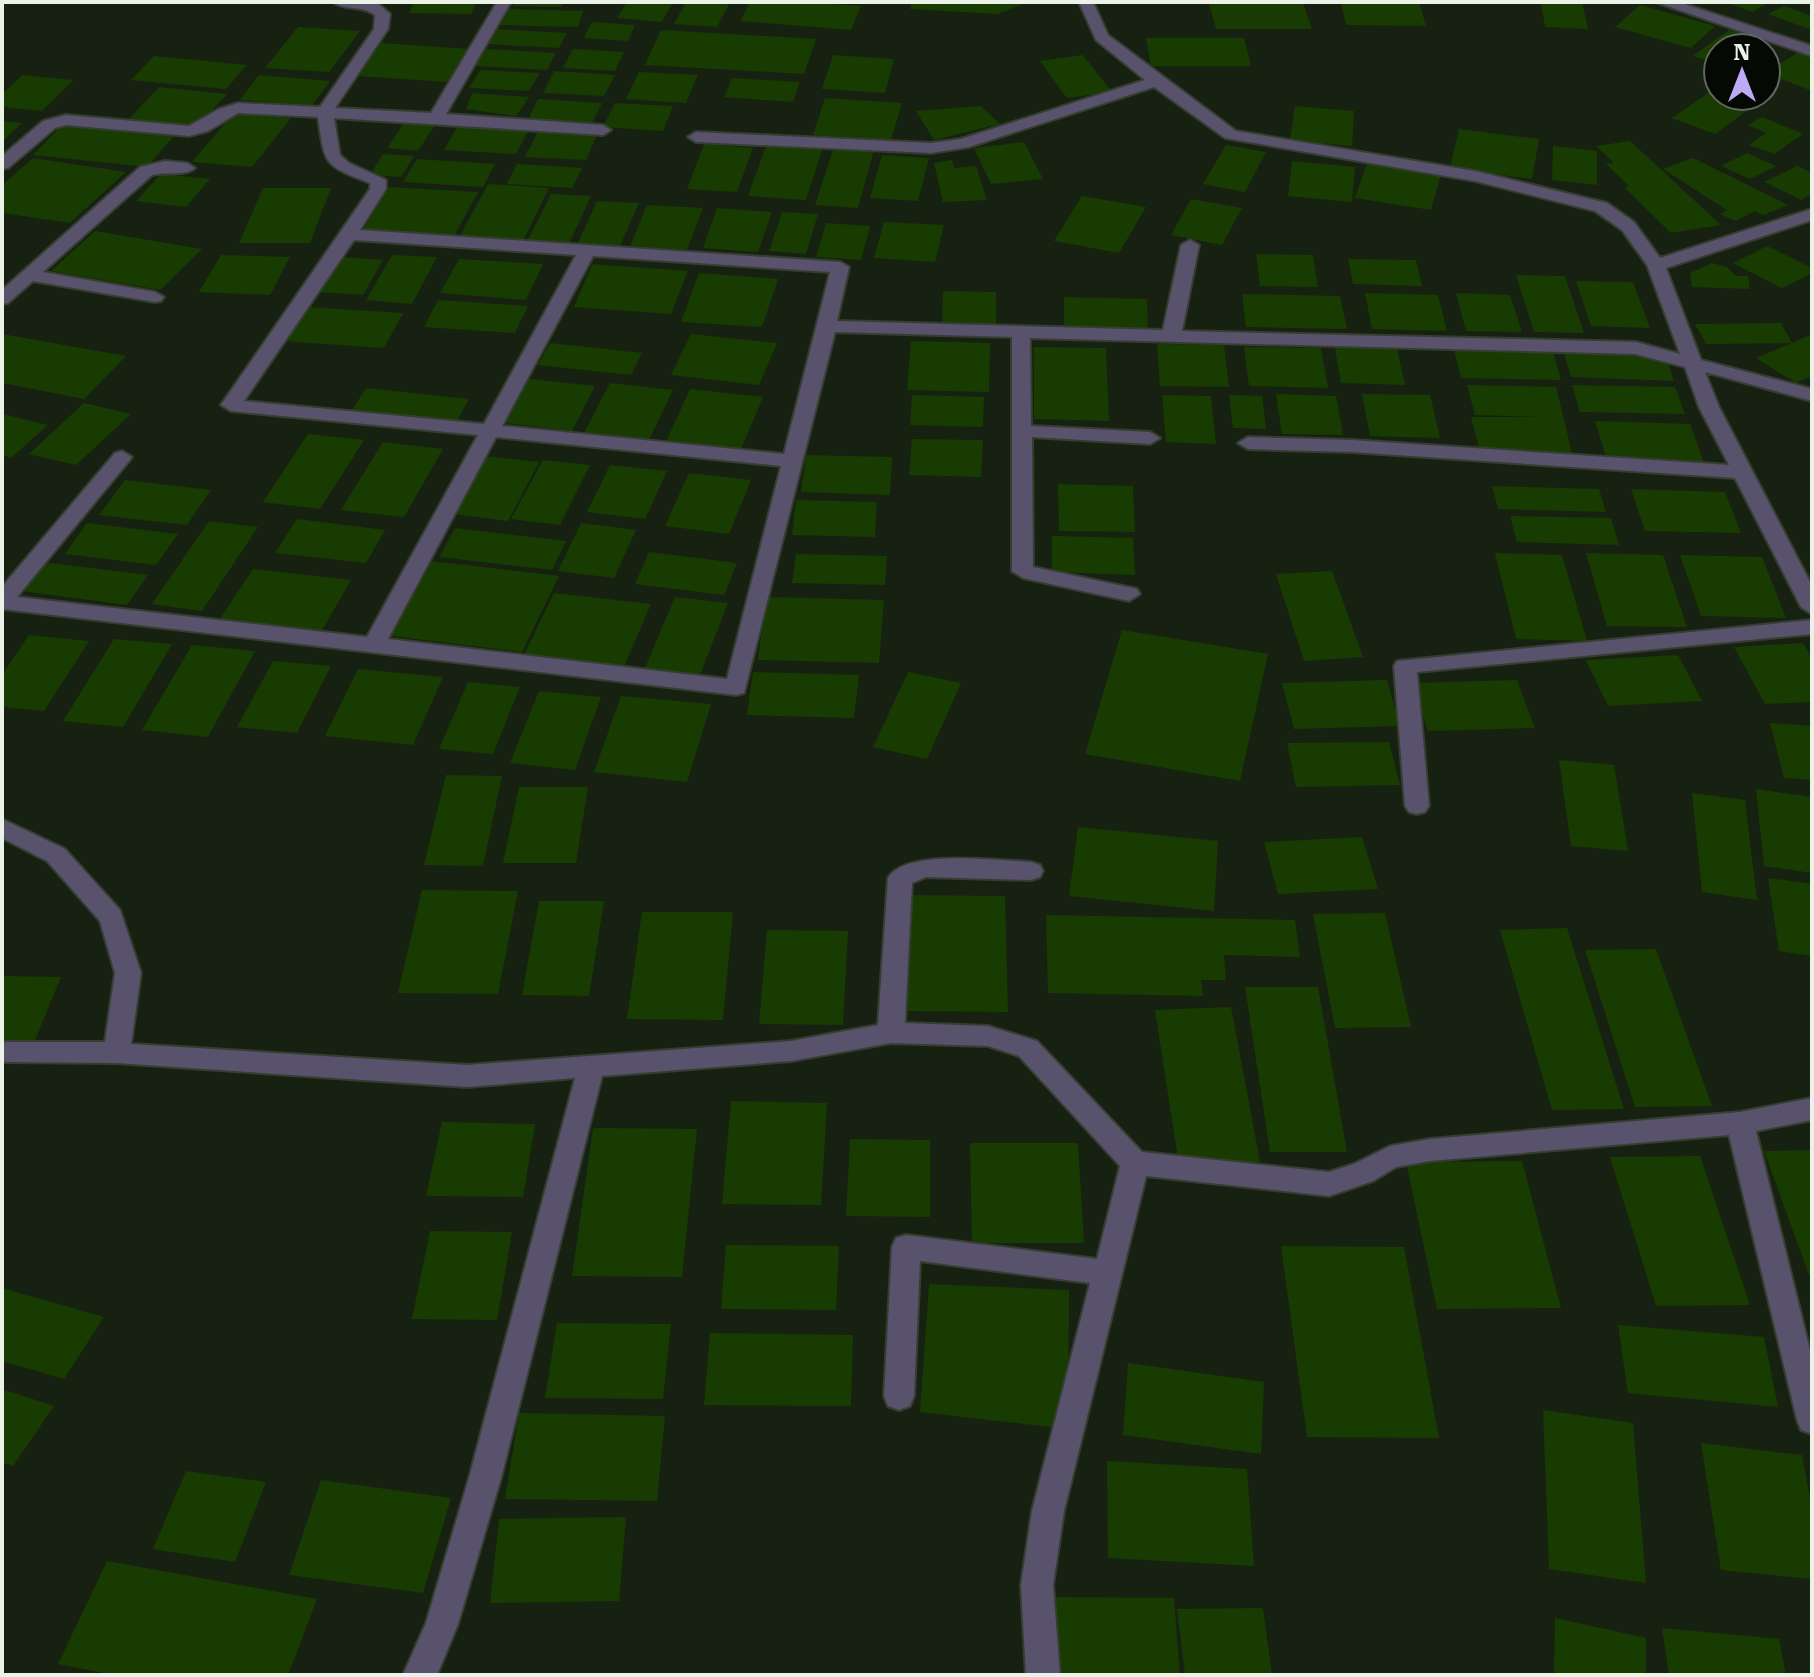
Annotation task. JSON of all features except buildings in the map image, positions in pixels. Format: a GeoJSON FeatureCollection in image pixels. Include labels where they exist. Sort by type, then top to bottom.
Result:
{"type":"FeatureCollection","features":[{"type":"Feature","properties":{"kind":"street"},"geometry":{"type":"LineString","coordinates":[[340,2],[371,5],[383,14],[381,29],[325,111],[332,156],[343,167],[378,180],[378,189],[231,405],[792,461]]}},
{"type":"Feature","properties":{"kind":"street"},"geometry":{"type":"LineString","coordinates":[[436,118],[504,2]]}},
{"type":"Feature","properties":{"kind":"street"},"geometry":{"type":"LineString","coordinates":[[1086,2],[1101,37],[1231,135],[1475,176],[1601,207],[1628,226],[1656,265],[1709,407],[1812,607]]}},
{"type":"Feature","properties":{"kind":"street"},"geometry":{"type":"LineString","coordinates":[[1663,2],[1812,51]]}},
{"type":"Feature","properties":{"kind":"street"},"geometry":{"type":"LineString","coordinates":[[696,137],[931,148],[963,144],[1156,81]]}},
{"type":"Feature","properties":{"kind":"street"},"geometry":{"type":"LineString","coordinates":[[2,164],[49,124],[66,120],[189,131],[200,130],[229,109],[325,111],[603,130]]}},
{"type":"Feature","properties":{"kind":"street"},"geometry":{"type":"LineString","coordinates":[[2,299],[146,171],[165,166],[187,168]]}},
{"type":"Feature","properties":{"kind":"street"},"geometry":{"type":"LineString","coordinates":[[1656,265],[1812,214]]}},
{"type":"Feature","properties":{"kind":"street"},"geometry":{"type":"LineString","coordinates":[[2,602],[736,688],[840,267],[349,234]]}},
{"type":"Feature","properties":{"kind":"street"},"geometry":{"type":"LineString","coordinates":[[1171,338],[1190,245]]}},
{"type":"Feature","properties":{"kind":"street"},"geometry":{"type":"LineString","coordinates":[[374,645],[587,251]]}},
{"type":"Feature","properties":{"kind":"street"},"geometry":{"type":"LineString","coordinates":[[28,275],[155,297]]}},
{"type":"Feature","properties":{"kind":"street"},"geometry":{"type":"LineString","coordinates":[[827,326],[1171,338],[1636,348],[1812,395]]}},
{"type":"Feature","properties":{"kind":"street"},"geometry":{"type":"LineString","coordinates":[[1021,332],[1023,571],[1129,594]]}},
{"type":"Feature","properties":{"kind":"street"},"geometry":{"type":"LineString","coordinates":[[1022,431],[1150,438]]}},
{"type":"Feature","properties":{"kind":"street"},"geometry":{"type":"LineString","coordinates":[[1248,443],[1352,446],[1742,472]]}},
{"type":"Feature","properties":{"kind":"street"},"geometry":{"type":"LineString","coordinates":[[2,602],[122,457]]}},
{"type":"Feature","properties":{"kind":"street"},"geometry":{"type":"LineString","coordinates":[[1417,806],[1405,666],[1812,627]]}},
{"type":"Feature","properties":{"kind":"street"},"geometry":{"type":"LineString","coordinates":[[2,828],[56,855],[111,917],[128,973],[126,1003],[116,1053]]}},
{"type":"Feature","properties":{"kind":"street"},"geometry":{"type":"LineString","coordinates":[[891,1033],[900,878],[923,868],[1031,871]]}},
{"type":"Feature","properties":{"kind":"street"},"geometry":{"type":"LineString","coordinates":[[2,1052],[116,1053],[467,1076],[791,1051],[891,1033],[988,1036],[1028,1048],[1135,1163],[1329,1184],[1363,1173],[1390,1157],[1430,1150],[1740,1123],[1812,1109]]}},
{"type":"Feature","properties":{"kind":"street"},"geometry":{"type":"LineString","coordinates":[[420,1675],[442,1624],[485,1478],[591,1066]]}},
{"type":"Feature","properties":{"kind":"street"},"geometry":{"type":"LineString","coordinates":[[1740,1123],[1812,1420]]}},
{"type":"Feature","properties":{"kind":"street"},"geometry":{"type":"LineString","coordinates":[[1043,1675],[1037,1585],[1048,1511],[1135,1163]]}},
{"type":"Feature","properties":{"kind":"street"},"geometry":{"type":"LineString","coordinates":[[899,1396],[906,1247],[1108,1273]]}}]}
